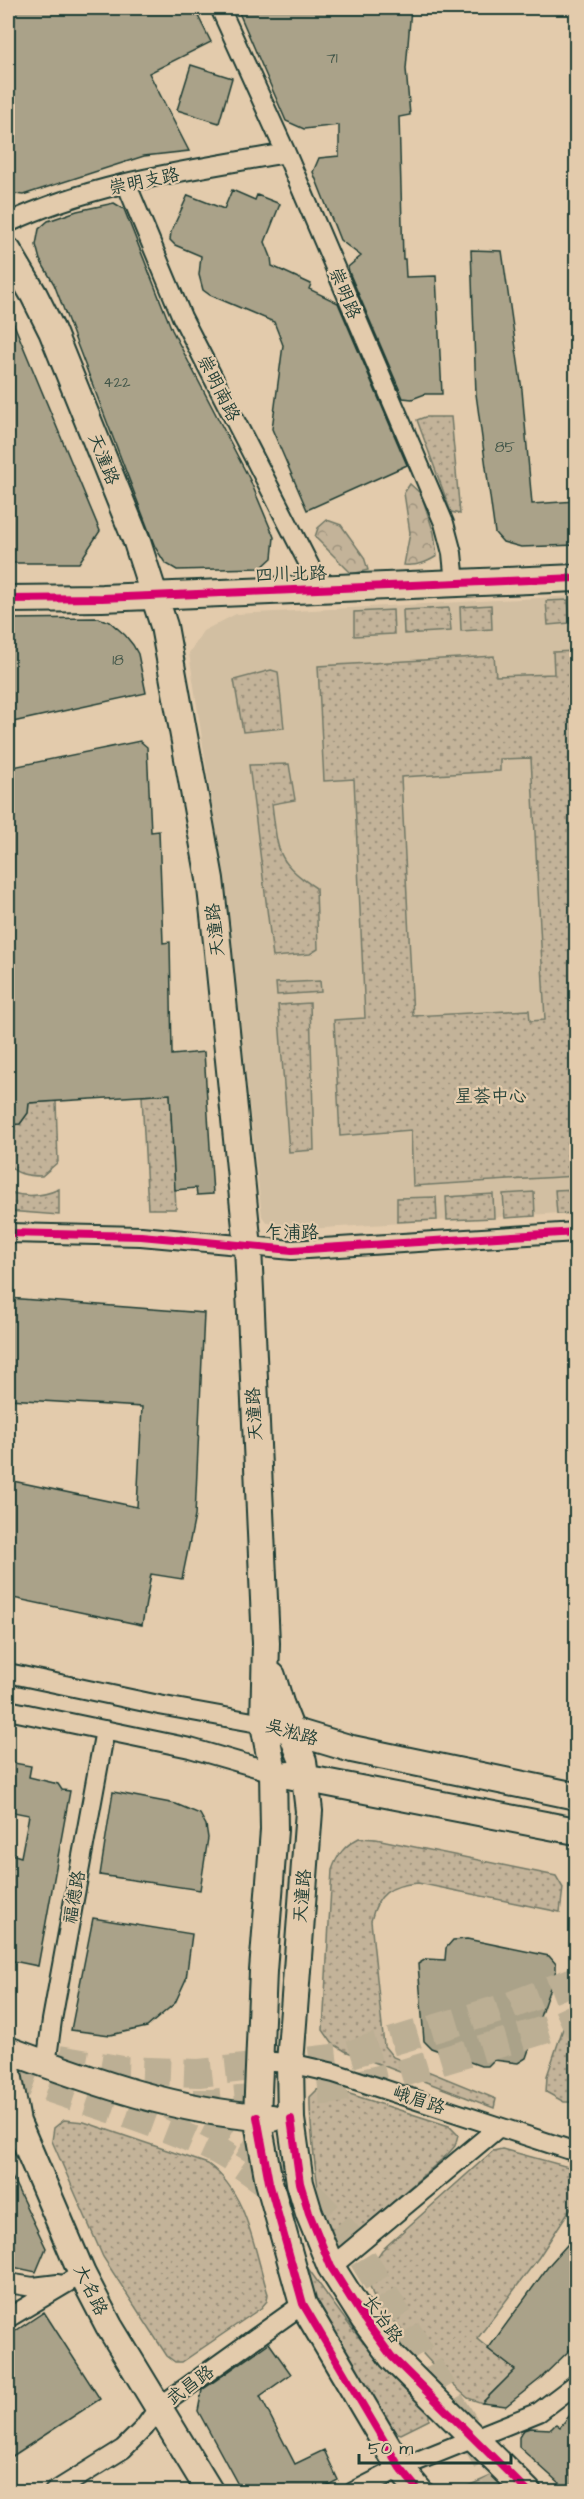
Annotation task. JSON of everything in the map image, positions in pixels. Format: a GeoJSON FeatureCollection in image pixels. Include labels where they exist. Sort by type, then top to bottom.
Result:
{"type":"FeatureCollection","features":[{"type":"Feature","properties":{"kind":"main road","name":"天潼路"},"geometry":{"type":"LineString","coordinates":[[8,251],[34,295],[61,352],[137,542],[155,595],[170,654],[210,879],[248,1247],[266,1643],[264,1724],[273,1772],[274,1830],[267,1902],[257,2117]]}},
{"type":"Feature","properties":{"kind":"main road","name":"四川北路"},"geometry":{"type":"LineString","coordinates":[[8,599],[576,578]]}},
{"type":"Feature","properties":{"kind":"main road","name":"天潼路"},"geometry":{"type":"LineString","coordinates":[[266,1643],[280,1703],[303,1761],[309,1811],[290,2063],[291,2119]]}},
{"type":"Feature","properties":{"kind":"main road","name":"吴淞路"},"geometry":{"type":"LineString","coordinates":[[264,1724],[352,1749],[576,1796]]}},
{"type":"Feature","properties":{"kind":"main road"},"geometry":{"type":"LineString","coordinates":[[273,1772],[576,1831]]}},
{"type":"Feature","properties":{"kind":"main road"},"geometry":{"type":"LineString","coordinates":[[8,2050],[46,2065],[194,2109],[291,2119]]}},
{"type":"Feature","properties":{"kind":"main road","name":"大名路"},"geometry":{"type":"LineString","coordinates":[[8,2073],[17,2122],[82,2274],[109,2326],[210,2492]]}},
{"type":"Feature","properties":{"kind":"main road"},"geometry":{"type":"LineString","coordinates":[[257,2117],[269,2182],[303,2304],[400,2468],[420,2492]]}},
{"type":"Feature","properties":{"kind":"main road","name":"长治路"},"geometry":{"type":"LineString","coordinates":[[291,2119],[300,2183],[309,2213],[331,2267],[364,2319],[392,2358],[528,2492]]}},
{"type":"Feature","properties":{"kind":"street","name":"崇明路"},"geometry":{"type":"LineString","coordinates":[[220,8],[286,153],[444,523],[452,553],[455,583]]}},
{"type":"Feature","properties":{"kind":"street","name":"崇明支路"},"geometry":{"type":"LineString","coordinates":[[8,223],[37,209],[126,183],[286,153]]}},
{"type":"Feature","properties":{"kind":"street","name":"崇明南路"},"geometry":{"type":"LineString","coordinates":[[126,183],[182,317],[321,588]]}},
{"type":"Feature","properties":{"kind":"street","name":"乍浦路"},"geometry":{"type":"LineString","coordinates":[[8,1233],[141,1236],[292,1250],[576,1232]]}},
{"type":"Feature","properties":{"kind":"street","name":"吴淞路"},"geometry":{"type":"LineString","coordinates":[[8,1673],[159,1705],[264,1724]]}},
{"type":"Feature","properties":{"kind":"street"},"geometry":{"type":"LineString","coordinates":[[8,1710],[190,1748],[273,1772]]}},
{"type":"Feature","properties":{"kind":"street","name":"福德路"},"geometry":{"type":"LineString","coordinates":[[46,2065],[52,2020],[105,1730]]}},
{"type":"Feature","properties":{"kind":"street","name":"峨眉路"},"geometry":{"type":"LineString","coordinates":[[258,2061],[290,2063],[334,2073],[576,2152]]}},
{"type":"Feature","properties":{"kind":"street"},"geometry":{"type":"LineString","coordinates":[[331,2267],[499,2127]]}},
{"type":"Feature","properties":{"kind":"street"},"geometry":{"type":"LineString","coordinates":[[8,2283],[44,2287],[57,2285],[82,2274]]}},
{"type":"Feature","properties":{"kind":"street"},"geometry":{"type":"LineString","coordinates":[[8,2318],[82,2274]]}},
{"type":"Feature","properties":{"kind":"street","name":"武昌路"},"geometry":{"type":"LineString","coordinates":[[54,2492],[123,2449],[144,2428],[159,2407],[303,2304]]}},
{"type":"Feature","properties":{"kind":"street"},"geometry":{"type":"LineString","coordinates":[[353,2492],[400,2468],[538,2412],[576,2384]]}},
{"type":"Feature","properties":{"kind":"shaded area","name":"星荟中心"},"geometry":{"type":"Polygon","coordinates":[[[576,596],[576,1212],[292,1230],[266,1222],[262,1216],[225,890],[189,653],[203,631],[236,614],[576,596]]]}},
{"type":"Feature","properties":{"kind":"green space"},"geometry":{"type":"Polygon","coordinates":[[[425,417],[451,417],[460,514],[451,512],[417,420],[425,417]]]}},
{"type":"Feature","properties":{"kind":"green space"},"geometry":{"type":"Polygon","coordinates":[[[410,484],[421,494],[434,533],[437,556],[421,564],[404,565],[410,533],[404,493],[410,484]]]}},
{"type":"Feature","properties":{"kind":"green space"},"geometry":{"type":"Polygon","coordinates":[[[327,520],[341,525],[364,557],[368,570],[352,574],[315,537],[318,528],[327,520]]]}},
{"type":"Feature","properties":{"kind":"green space"},"geometry":{"type":"Polygon","coordinates":[[[568,600],[570,623],[548,625],[546,601],[568,600]]]}},
{"type":"Feature","properties":{"kind":"green space"},"geometry":{"type":"Polygon","coordinates":[[[491,605],[492,629],[461,631],[460,607],[491,605]]]}},
{"type":"Feature","properties":{"kind":"green space"},"geometry":{"type":"Polygon","coordinates":[[[449,608],[451,631],[404,634],[403,610],[449,608]]]}},
{"type":"Feature","properties":{"kind":"green space"},"geometry":{"type":"Polygon","coordinates":[[[393,610],[394,634],[354,636],[354,612],[393,610]]]}},
{"type":"Feature","properties":{"kind":"green space","name":"星荟中心"},"geometry":{"type":"Polygon","coordinates":[[[576,651],[576,1176],[413,1186],[411,1130],[340,1136],[334,1020],[365,1018],[354,779],[324,781],[318,666],[494,656],[496,676],[554,674],[553,652],[576,651]],[[531,758],[500,759],[500,771],[401,777],[413,1016],[529,1010],[530,1021],[545,1020],[531,758]]]}},
{"type":"Feature","properties":{"kind":"green space"},"geometry":{"type":"Polygon","coordinates":[[[271,670],[278,672],[284,728],[243,732],[234,680],[271,670]]]}},
{"type":"Feature","properties":{"kind":"green space"},"geometry":{"type":"Polygon","coordinates":[[[289,764],[295,800],[272,804],[276,833],[281,854],[286,862],[316,888],[318,949],[310,954],[273,957],[249,765],[289,764]]]}},
{"type":"Feature","properties":{"kind":"green space"},"geometry":{"type":"Polygon","coordinates":[[[320,981],[321,992],[277,995],[276,983],[320,981]]]}},
{"type":"Feature","properties":{"kind":"green space"},"geometry":{"type":"Polygon","coordinates":[[[310,1003],[314,1150],[289,1152],[278,1005],[310,1003]]]}},
{"type":"Feature","properties":{"kind":"green space"},"geometry":{"type":"Polygon","coordinates":[[[170,1094],[176,1209],[148,1209],[142,1096],[170,1094]]]}},
{"type":"Feature","properties":{"kind":"green space"},"geometry":{"type":"Polygon","coordinates":[[[56,1101],[58,1162],[42,1176],[19,1173],[9,1163],[8,1125],[20,1124],[28,1113],[29,1103],[56,1101]]]}},
{"type":"Feature","properties":{"kind":"green space"},"geometry":{"type":"Polygon","coordinates":[[[59,1189],[59,1215],[8,1211],[8,1192],[34,1195],[46,1194],[59,1189]]]}},
{"type":"Feature","properties":{"kind":"green space"},"geometry":{"type":"Polygon","coordinates":[[[576,1189],[576,1213],[557,1214],[555,1190],[576,1189]]]}},
{"type":"Feature","properties":{"kind":"green space"},"geometry":{"type":"Polygon","coordinates":[[[534,1192],[535,1216],[505,1218],[503,1194],[534,1192]]]}},
{"type":"Feature","properties":{"kind":"green space"},"geometry":{"type":"Polygon","coordinates":[[[493,1194],[494,1218],[447,1220],[446,1197],[493,1194]]]}},
{"type":"Feature","properties":{"kind":"green space"},"geometry":{"type":"Polygon","coordinates":[[[436,1197],[437,1220],[397,1222],[397,1198],[436,1197]]]}},
{"type":"Feature","properties":{"kind":"green space"},"geometry":{"type":"Polygon","coordinates":[[[359,1838],[376,1839],[556,1876],[563,1888],[560,1912],[418,1883],[408,1884],[392,1889],[381,1898],[371,1921],[384,2046],[393,2057],[496,2099],[494,2108],[345,2051],[332,2043],[323,2030],[332,1870],[342,1851],[359,1838]]]}},
{"type":"Feature","properties":{"kind":"green space"},"geometry":{"type":"Polygon","coordinates":[[[576,1990],[576,2102],[564,2102],[546,2092],[547,2076],[576,1990]]]}},
{"type":"Feature","properties":{"kind":"green space"},"geometry":{"type":"Polygon","coordinates":[[[328,2087],[449,2126],[458,2135],[455,2146],[448,2154],[356,2234],[339,2240],[334,2239],[329,2231],[324,2216],[311,2127],[310,2097],[317,2090],[328,2087]]]}},
{"type":"Feature","properties":{"kind":"green space"},"geometry":{"type":"Polygon","coordinates":[[[64,2120],[84,2122],[208,2164],[221,2176],[232,2190],[248,2223],[268,2294],[267,2301],[261,2308],[182,2362],[175,2362],[167,2356],[103,2257],[52,2141],[54,2128],[64,2120]]]}},
{"type":"Feature","properties":{"kind":"green space"},"geometry":{"type":"Polygon","coordinates":[[[502,2149],[576,2169],[576,2200],[539,2257],[477,2339],[519,2373],[502,2390],[498,2387],[482,2403],[468,2398],[445,2378],[375,2301],[369,2283],[374,2262],[382,2250],[493,2151],[502,2149]]]}},
{"type":"Feature","properties":{"kind":"green space"},"geometry":{"type":"Polygon","coordinates":[[[305,2264],[378,2360],[429,2413],[429,2420],[401,2434],[392,2431],[322,2321],[303,2277],[305,2264]]]}},
{"type":"Feature","properties":{"kind":"green space"},"geometry":{"type":"Polygon","coordinates":[[[491,2476],[501,2478],[514,2491],[454,2492],[491,2476]]]}},
{"type":"Feature","properties":{"kind":"building"},"geometry":{"type":"Polygon","coordinates":[[[8,8],[194,8],[211,42],[149,73],[189,151],[144,156],[23,195],[8,193],[8,8]]]}},
{"type":"Feature","properties":{"kind":"building"},"geometry":{"type":"Polygon","coordinates":[[[237,8],[411,8],[406,69],[410,115],[399,117],[403,259],[405,259],[406,277],[436,276],[442,394],[425,394],[412,399],[403,398],[349,272],[348,267],[361,256],[340,240],[313,172],[319,158],[339,156],[339,125],[304,129],[286,121],[237,8]]]}},
{"type":"Feature","properties":{"kind":"building"},"geometry":{"type":"Polygon","coordinates":[[[191,65],[232,78],[219,123],[177,110],[191,65]]]}},
{"type":"Feature","properties":{"kind":"building"},"geometry":{"type":"Polygon","coordinates":[[[232,190],[255,200],[257,195],[280,204],[265,242],[272,266],[311,284],[309,289],[338,303],[407,465],[307,510],[272,429],[283,345],[274,322],[203,290],[199,275],[201,256],[175,245],[170,240],[171,232],[188,195],[224,209],[232,190]]]}},
{"type":"Feature","properties":{"kind":"building"},"geometry":{"type":"Polygon","coordinates":[[[114,203],[124,209],[172,330],[250,480],[274,537],[272,558],[261,568],[177,570],[165,563],[155,547],[54,284],[40,260],[36,245],[39,229],[48,221],[77,211],[114,203]]]}},
{"type":"Feature","properties":{"kind":"building"},"geometry":{"type":"Polygon","coordinates":[[[471,250],[502,251],[522,390],[532,504],[576,501],[576,545],[521,547],[503,542],[495,533],[476,394],[471,250]]]}},
{"type":"Feature","properties":{"kind":"building"},"geometry":{"type":"Polygon","coordinates":[[[8,310],[100,531],[79,563],[8,563],[8,310]]]}},
{"type":"Feature","properties":{"kind":"building"},"geometry":{"type":"Polygon","coordinates":[[[98,618],[110,622],[133,645],[138,654],[146,693],[8,723],[8,619],[98,618]]]}},
{"type":"Feature","properties":{"kind":"building"},"geometry":{"type":"Polygon","coordinates":[[[140,741],[147,747],[151,832],[159,831],[163,943],[170,942],[172,1055],[204,1052],[213,1194],[197,1195],[196,1188],[175,1190],[170,1094],[29,1103],[28,1113],[20,1124],[8,1125],[8,768],[140,741]]]}},
{"type":"Feature","properties":{"kind":"building"},"geometry":{"type":"Polygon","coordinates":[[[8,1298],[204,1313],[195,1516],[182,1579],[151,1574],[142,1625],[8,1597],[8,1480],[137,1507],[142,1407],[8,1399],[8,1298]]]}},
{"type":"Feature","properties":{"kind":"building"},"geometry":{"type":"Polygon","coordinates":[[[8,1762],[31,1766],[29,1777],[58,1784],[62,1790],[70,1791],[38,1966],[8,1960],[8,1853],[21,1857],[29,1815],[8,1811],[8,1762]]]}},
{"type":"Feature","properties":{"kind":"building"},"geometry":{"type":"Polygon","coordinates":[[[113,1792],[176,1804],[200,1814],[206,1825],[208,1838],[200,1890],[100,1875],[113,1792]]]}},
{"type":"Feature","properties":{"kind":"building"},"geometry":{"type":"Polygon","coordinates":[[[93,1918],[192,1934],[186,1979],[175,2003],[147,2027],[110,2035],[71,2030],[93,1918]]]}},
{"type":"Feature","properties":{"kind":"building"},"geometry":{"type":"Polygon","coordinates":[[[467,1939],[549,1956],[556,1964],[556,1970],[526,2058],[518,2063],[494,2060],[488,2066],[481,2066],[431,2048],[424,2041],[418,1964],[426,1959],[445,1960],[446,1948],[453,1940],[467,1939]]]}},
{"type":"Feature","properties":{"kind":"building"},"geometry":{"type":"Polygon","coordinates":[[[8,2169],[46,2248],[36,2272],[8,2266],[8,2169]]]}},
{"type":"Feature","properties":{"kind":"building"},"geometry":{"type":"Polygon","coordinates":[[[576,2235],[576,2344],[540,2379],[506,2406],[482,2403],[515,2370],[488,2349],[550,2264],[576,2235]]]}},
{"type":"Feature","properties":{"kind":"building"},"geometry":{"type":"Polygon","coordinates":[[[44,2312],[100,2399],[8,2459],[8,2336],[44,2312]]]}},
{"type":"Feature","properties":{"kind":"building"},"geometry":{"type":"Polygon","coordinates":[[[269,2343],[291,2374],[260,2396],[295,2464],[324,2450],[338,2480],[315,2492],[242,2492],[198,2411],[202,2390],[269,2343]]]}},
{"type":"Feature","properties":{"kind":"building"},"geometry":{"type":"Polygon","coordinates":[[[576,2408],[576,2492],[569,2492],[519,2447],[519,2437],[524,2430],[530,2428],[551,2429],[556,2424],[560,2427],[576,2408]]]}},
{"type":"Feature","properties":{"kind":"tunnel"},"geometry":{"type":"LineString","coordinates":[[59,2059],[123,2070],[199,2073],[341,2057],[509,2006],[576,1980]]}},
{"type":"Feature","properties":{"kind":"tunnel"},"geometry":{"type":"LineString","coordinates":[[193,2103],[333,2090],[396,2075],[554,2027],[576,2017]]}},
{"type":"Feature","properties":{"kind":"tunnel"},"geometry":{"type":"LineString","coordinates":[[8,2074],[193,2139],[227,2156],[286,2197]]}},
{"type":"Feature","properties":{"kind":"tunnel"},"geometry":{"type":"LineString","coordinates":[[168,2105],[237,2139],[261,2154],[303,2188],[340,2227],[352,2241],[506,2492]]}},
{"type":"Feature","properties":{"kind":"cycle path"},"geometry":{"type":"LineString","coordinates":[[8,599],[102,598],[576,578]]}},
{"type":"Feature","properties":{"kind":"cycle path"},"geometry":{"type":"LineString","coordinates":[[8,1233],[141,1236],[292,1250],[576,1232]]}},
{"type":"Feature","properties":{"kind":"cycle path"},"geometry":{"type":"LineString","coordinates":[[257,2117],[269,2182],[303,2304],[400,2468],[420,2492]]}},
{"type":"Feature","properties":{"kind":"cycle path"},"geometry":{"type":"LineString","coordinates":[[291,2119],[300,2183],[309,2213],[331,2267],[364,2319],[392,2357],[528,2492]]}}]}
